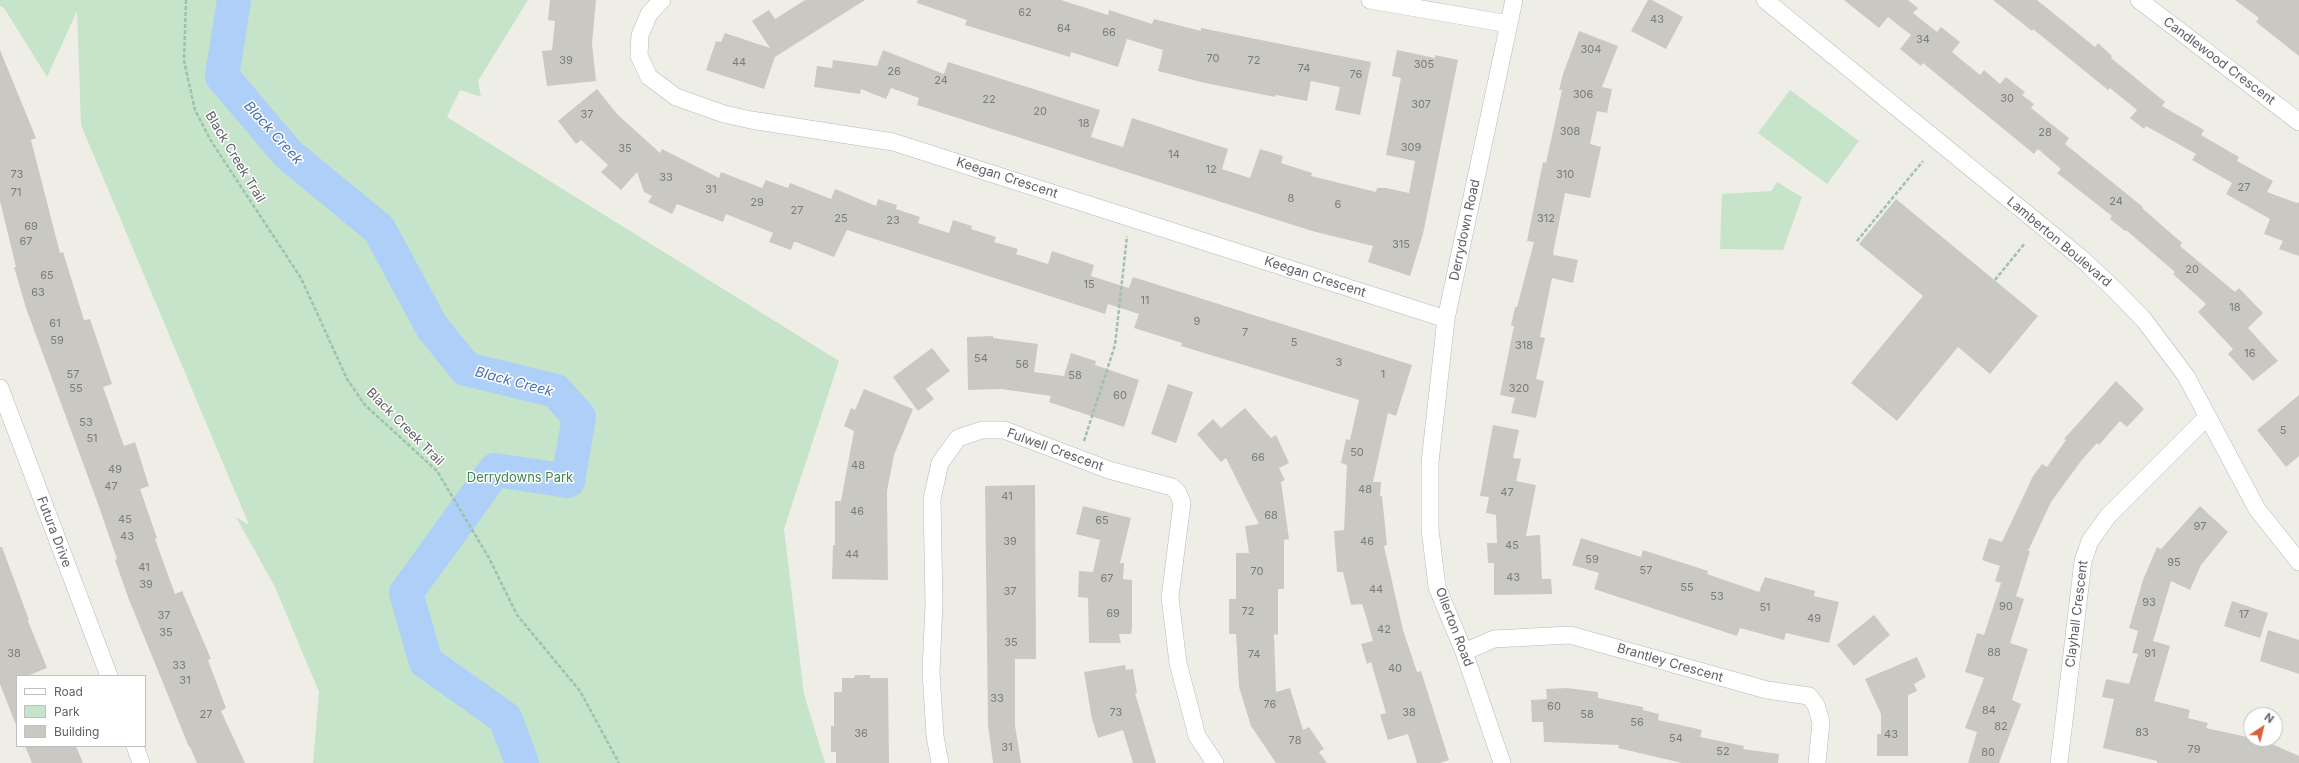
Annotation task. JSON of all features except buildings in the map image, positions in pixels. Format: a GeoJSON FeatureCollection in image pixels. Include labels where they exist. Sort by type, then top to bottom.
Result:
{"type":"FeatureCollection","features":[{"type":"Feature","properties":{"kind":"street","name":"Keegan Crescent"},"geometry":{"type":"LineString","coordinates":[[662,0],[649,14],[640,35],[639,56],[649,77],[676,97],[724,114],[751,120],[893,142],[1446,319]]}},
{"type":"Feature","properties":{"kind":"street"},"geometry":{"type":"LineString","coordinates":[[1370,0],[1509,24]]}},
{"type":"Feature","properties":{"kind":"street","name":"Derrydown Road"},"geometry":{"type":"LineString","coordinates":[[1430,462],[1446,319],[1514,0]]}},
{"type":"Feature","properties":{"kind":"street","name":"Lamberton Boulevard"},"geometry":{"type":"LineString","coordinates":[[1765,0],[2082,258],[2114,288],[2144,320],[2186,376],[2256,510],[2296,554]]}},
{"type":"Feature","properties":{"kind":"street","name":"Candlewood Crescent"},"geometry":{"type":"LineString","coordinates":[[2139,0],[2299,122]]}},
{"type":"Feature","properties":{"kind":"street","name":"Futura Drive"},"geometry":{"type":"LineString","coordinates":[[0,388],[109,675]]}},
{"type":"Feature","properties":{"kind":"street","name":"Clayhall Crescent"},"geometry":{"type":"LineString","coordinates":[[2059,763],[2082,561],[2090,541],[2108,516],[2207,417]]}},
{"type":"Feature","properties":{"kind":"street","name":"Fulwell Crescent"},"geometry":{"type":"LineString","coordinates":[[940,763],[936,736],[931,672],[934,604],[932,499],[940,463],[958,438],[982,430],[1004,430],[1109,470],[1172,487],[1178,493],[1182,503],[1170,597],[1178,663],[1197,736],[1215,763]]}},
{"type":"Feature","properties":{"kind":"street","name":"Ollerton Road"},"geometry":{"type":"LineString","coordinates":[[1430,462],[1430,529],[1437,587],[1464,652],[1502,763]]}},
{"type":"Feature","properties":{"kind":"street","name":"Brantley Crescent"},"geometry":{"type":"LineString","coordinates":[[1464,652],[1494,639],[1570,635],[1767,690],[1809,696],[1816,705],[1821,722],[1817,763]]}},
{"type":"Feature","properties":{"kind":"street"},"geometry":{"type":"LineString","coordinates":[[135,747],[141,763]]}},
{"type":"Feature","properties":{"kind":"path","name":"Black Creek Trail"},"geometry":{"type":"LineString","coordinates":[[186,0],[184,61],[195,110],[211,141],[301,278],[347,379],[365,405],[437,471],[456,506],[489,558],[517,615],[580,692],[619,763]]}},
{"type":"Feature","properties":{"kind":"path"},"geometry":{"type":"LineString","coordinates":[[1857,242],[1923,160]]}},
{"type":"Feature","properties":{"kind":"path"},"geometry":{"type":"LineString","coordinates":[[1078,458],[1115,344],[1129,218]]}},
{"type":"Feature","properties":{"kind":"path"},"geometry":{"type":"LineString","coordinates":[[1995,280],[2025,243]]}},
{"type":"Feature","properties":{"kind":"green space","name":"Derrydowns Park"},"geometry":{"type":"Polygon","coordinates":[[[0,0],[528,0],[478,81],[481,97],[460,90],[447,117],[839,361],[784,529],[804,694],[825,763],[313,763],[319,692],[275,587],[236,517],[249,525],[81,125],[77,11],[47,77],[4,8],[0,6],[0,0]]]}},
{"type":"Feature","properties":{"kind":"green space"},"geometry":{"type":"Polygon","coordinates":[[[1790,90],[1859,141],[1827,184],[1758,133],[1790,90]]]}},
{"type":"Feature","properties":{"kind":"green space"},"geometry":{"type":"Polygon","coordinates":[[[1777,182],[1802,197],[1783,250],[1720,249],[1722,194],[1771,191],[1777,182]]]}},
{"type":"Feature","properties":{"kind":"waterway","name":"Black Creek"},"geometry":{"type":"LineString","coordinates":[[234,0],[222,76],[288,154],[379,229],[432,327],[466,369],[556,391],[579,417],[568,481],[495,470],[406,593],[426,662],[505,718],[522,763]]}}]}
